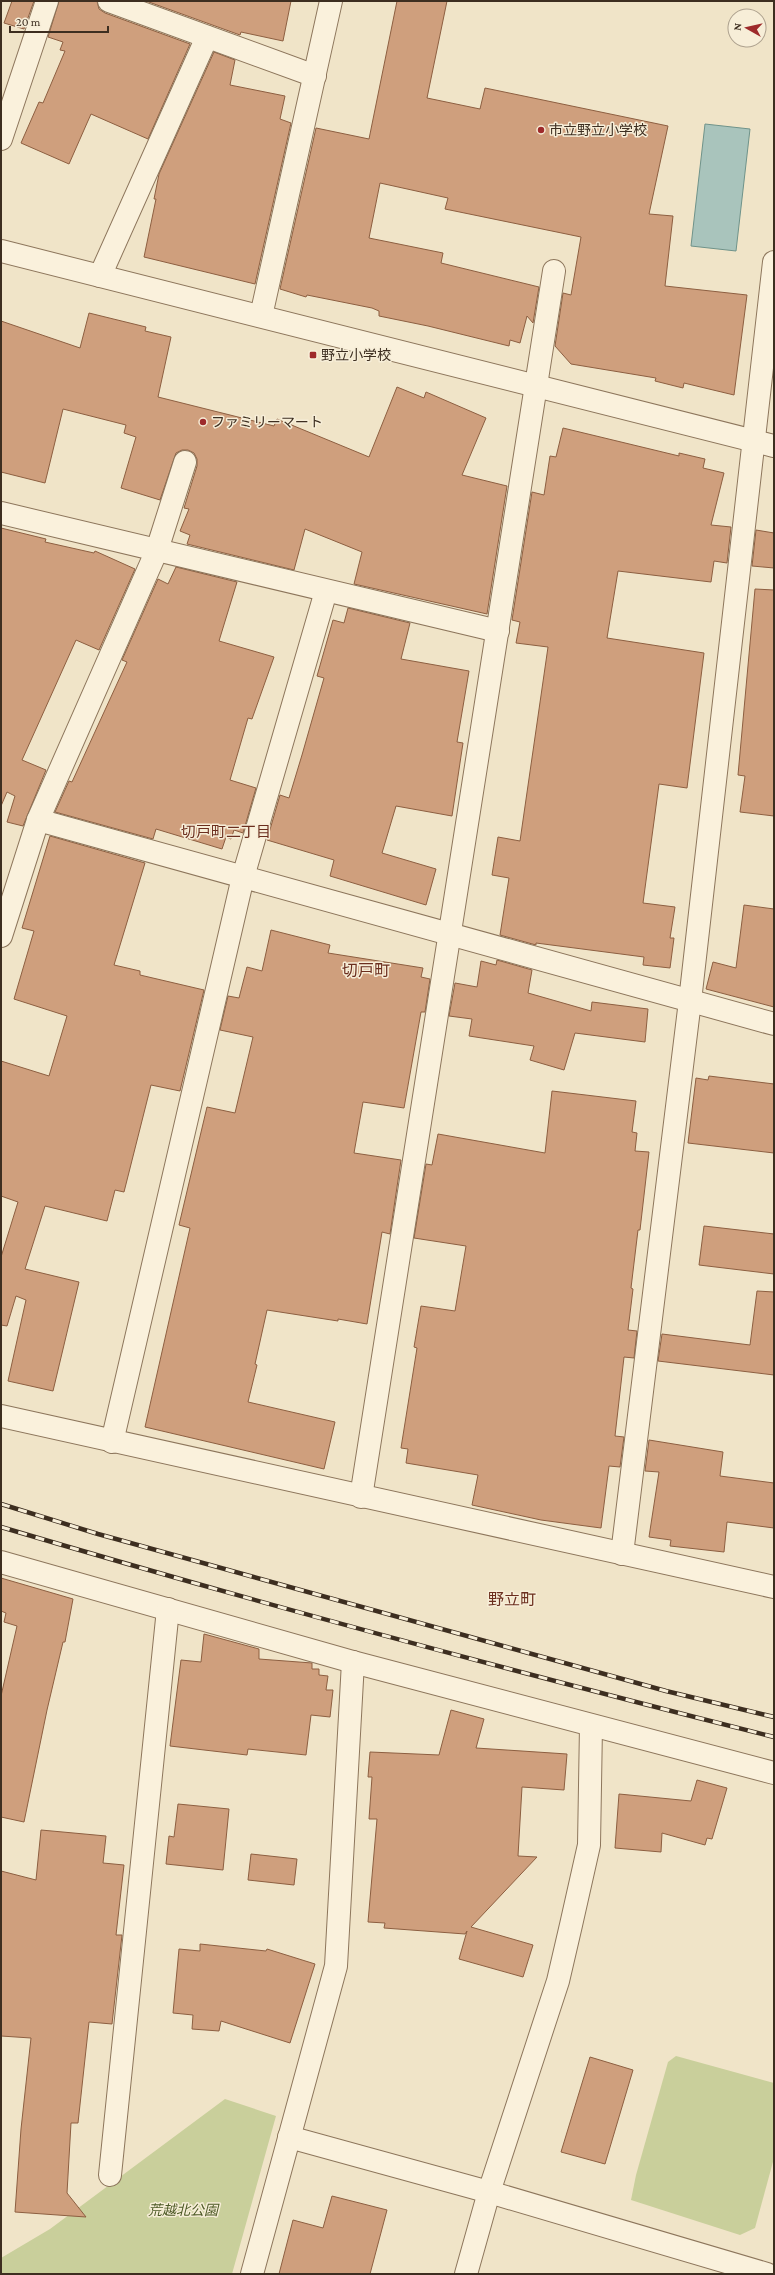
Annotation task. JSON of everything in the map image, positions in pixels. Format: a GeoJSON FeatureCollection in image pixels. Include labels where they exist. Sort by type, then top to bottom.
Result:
{"type":"FeatureCollection","features":[{"type":"Feature","properties":{"kind":"street"},"geometry":{"type":"LineString","coordinates":[[1,139],[47,1]]}},
{"type":"Feature","properties":{"kind":"street"},"geometry":{"type":"LineString","coordinates":[[109,1],[315,76]]}},
{"type":"Feature","properties":{"kind":"street"},"geometry":{"type":"LineString","coordinates":[[261,316],[331,1]]}},
{"type":"Feature","properties":{"kind":"street"},"geometry":{"type":"LineString","coordinates":[[100,276],[207,37]]}},
{"type":"Feature","properties":{"kind":"street"},"geometry":{"type":"LineString","coordinates":[[1,251],[774,446]]}},
{"type":"Feature","properties":{"kind":"street"},"geometry":{"type":"LineString","coordinates":[[622,1554],[690,1001],[774,262]]}},
{"type":"Feature","properties":{"kind":"street"},"geometry":{"type":"LineString","coordinates":[[361,1497],[554,271]]}},
{"type":"Feature","properties":{"kind":"street"},"geometry":{"type":"LineString","coordinates":[[1,936],[38,820],[157,550],[184,462]]}},
{"type":"Feature","properties":{"kind":"street"},"geometry":{"type":"LineString","coordinates":[[1,513],[498,631]]}},
{"type":"Feature","properties":{"kind":"street"},"geometry":{"type":"LineString","coordinates":[[112,1442],[243,877],[326,590]]}},
{"type":"Feature","properties":{"kind":"street"},"geometry":{"type":"LineString","coordinates":[[38,820],[774,1024]]}},
{"type":"Feature","properties":{"kind":"street"},"geometry":{"type":"LineString","coordinates":[[1,1416],[112,1442],[774,1587]]}},
{"type":"Feature","properties":{"kind":"street"},"geometry":{"type":"LineString","coordinates":[[1,1562],[353,1662],[591,1726],[774,1773]]}},
{"type":"Feature","properties":{"kind":"street"},"geometry":{"type":"LineString","coordinates":[[110,2175],[168,1609]]}},
{"type":"Feature","properties":{"kind":"street"},"geometry":{"type":"LineString","coordinates":[[252,2274],[336,1966],[353,1662]]}},
{"type":"Feature","properties":{"kind":"street"},"geometry":{"type":"LineString","coordinates":[[466,2274],[489,2192],[558,1981],[589,1845],[591,1726]]}},
{"type":"Feature","properties":{"kind":"street"},"geometry":{"type":"LineString","coordinates":[[289,2137],[489,2192],[767,2274]]}},
{"type":"Feature","properties":{"kind":"green space"},"geometry":{"type":"Polygon","coordinates":[[[676,2056],[774,2083],[774,2158],[755,2228],[740,2235],[631,2200],[636,2175],[668,2062],[676,2056]]]}},
{"type":"Feature","properties":{"kind":"green space","name":"荒越北公園"},"geometry":{"type":"Polygon","coordinates":[[[225,2099],[276,2116],[232,2274],[1,2274],[1,2258],[50,2229],[225,2099]]]}},
{"type":"Feature","properties":{"kind":"water"},"geometry":{"type":"Polygon","coordinates":[[[705,124],[750,129],[736,251],[691,246],[705,124]]]}},
{"type":"Feature","properties":{"kind":"building"},"geometry":{"type":"Polygon","coordinates":[[[12,1],[34,1],[24,29],[4,23],[12,1]]]}},
{"type":"Feature","properties":{"kind":"building"},"geometry":{"type":"Polygon","coordinates":[[[59,1],[97,1],[99,9],[105,13],[190,44],[148,139],[91,114],[69,164],[21,143],[39,102],[43,103],[65,51],[60,50],[63,42],[48,37],[59,1]]]}},
{"type":"Feature","properties":{"kind":"building"},"geometry":{"type":"Polygon","coordinates":[[[146,1],[291,1],[283,41],[241,32],[240,35],[146,1]]]}},
{"type":"Feature","properties":{"kind":"building"},"geometry":{"type":"Polygon","coordinates":[[[397,1],[447,1],[427,98],[480,109],[485,88],[668,126],[649,214],[673,216],[665,286],[747,295],[734,395],[684,383],[683,388],[655,381],[656,378],[571,364],[555,346],[563,293],[571,295],[581,237],[445,209],[448,198],[380,183],[369,238],[443,253],[441,263],[539,287],[533,323],[527,316],[520,343],[510,340],[509,346],[428,326],[379,316],[379,311],[372,308],[307,295],[306,297],[280,289],[316,128],[369,139],[397,1]]]}},
{"type":"Feature","properties":{"kind":"building"},"geometry":{"type":"Polygon","coordinates":[[[214,52],[235,60],[230,85],[285,96],[280,119],[291,123],[255,284],[144,257],[156,199],[154,199],[159,174],[214,52]]]}},
{"type":"Feature","properties":{"kind":"building"},"geometry":{"type":"Polygon","coordinates":[[[89,313],[146,327],[145,331],[171,337],[158,397],[274,426],[277,419],[369,457],[397,387],[424,398],[426,392],[486,418],[462,475],[507,486],[487,614],[354,584],[362,552],[305,529],[294,570],[187,544],[190,535],[180,531],[189,509],[184,508],[197,466],[197,459],[194,453],[188,450],[182,450],[176,453],[160,500],[121,488],[136,437],[124,433],[126,425],[63,409],[45,483],[1,472],[1,321],[80,348],[89,313]]]}},
{"type":"Feature","properties":{"kind":"building"},"geometry":{"type":"Polygon","coordinates":[[[563,428],[679,456],[679,453],[705,459],[703,468],[724,473],[711,525],[731,527],[727,563],[714,561],[711,582],[618,571],[607,638],[704,653],[687,788],[659,784],[643,903],[675,907],[670,938],[674,938],[670,968],[643,965],[644,957],[536,943],[536,945],[500,935],[509,878],[492,875],[498,837],[520,841],[548,647],[516,643],[520,622],[512,620],[532,492],[544,495],[550,456],[556,457],[563,428]]]}},
{"type":"Feature","properties":{"kind":"building"},"geometry":{"type":"Polygon","coordinates":[[[1,528],[46,539],[45,542],[94,553],[95,551],[135,569],[99,650],[76,640],[22,760],[46,770],[23,826],[7,822],[15,796],[7,792],[1,806],[1,528]]]}},
{"type":"Feature","properties":{"kind":"building"},"geometry":{"type":"Polygon","coordinates":[[[756,530],[774,533],[774,568],[752,566],[756,530]]]}},
{"type":"Feature","properties":{"kind":"building"},"geometry":{"type":"Polygon","coordinates":[[[176,567],[237,582],[219,641],[274,657],[252,719],[248,718],[230,780],[256,788],[243,833],[234,830],[231,839],[226,837],[222,849],[156,829],[153,839],[55,812],[69,781],[72,782],[127,662],[122,660],[158,579],[168,584],[176,567]]]}},
{"type":"Feature","properties":{"kind":"building"},"geometry":{"type":"Polygon","coordinates":[[[755,589],[774,590],[774,816],[740,812],[745,776],[738,775],[755,589]]]}},
{"type":"Feature","properties":{"kind":"building"},"geometry":{"type":"Polygon","coordinates":[[[348,608],[410,623],[401,659],[469,671],[457,742],[463,743],[452,816],[396,806],[382,853],[436,869],[426,905],[330,876],[334,860],[267,840],[280,795],[289,798],[302,755],[324,678],[317,676],[333,620],[344,623],[348,608]]]}},
{"type":"Feature","properties":{"kind":"building"},"geometry":{"type":"Polygon","coordinates":[[[50,836],[145,863],[114,965],[140,971],[140,975],[204,990],[180,1091],[151,1085],[124,1192],[115,1190],[107,1221],[45,1206],[25,1269],[79,1282],[53,1391],[8,1381],[26,1300],[16,1296],[7,1326],[1,1325],[1,1257],[18,1202],[1,1196],[1,1061],[49,1076],[67,1016],[14,999],[34,931],[22,928],[50,836]]]}},
{"type":"Feature","properties":{"kind":"building"},"geometry":{"type":"Polygon","coordinates":[[[744,905],[774,909],[774,1007],[706,989],[713,962],[736,968],[744,905]]]}},
{"type":"Feature","properties":{"kind":"building"},"geometry":{"type":"Polygon","coordinates":[[[271,930],[330,945],[328,953],[423,968],[421,977],[430,979],[425,1012],[421,1012],[404,1108],[363,1102],[354,1153],[401,1160],[390,1234],[382,1232],[367,1324],[267,1310],[255,1364],[257,1365],[248,1402],[335,1422],[324,1469],[145,1427],[190,1228],[179,1225],[207,1107],[235,1113],[253,1037],[220,1030],[228,996],[239,998],[247,967],[262,971],[271,930]]]}},
{"type":"Feature","properties":{"kind":"building"},"geometry":{"type":"Polygon","coordinates":[[[497,960],[532,970],[528,993],[591,1011],[592,1002],[648,1009],[645,1042],[575,1033],[564,1070],[530,1060],[534,1046],[469,1036],[472,1019],[449,1016],[455,983],[477,987],[481,961],[496,965],[497,960]]]}},
{"type":"Feature","properties":{"kind":"building"},"geometry":{"type":"Polygon","coordinates":[[[709,1076],[774,1084],[774,1153],[688,1143],[696,1078],[708,1080],[709,1076]]]}},
{"type":"Feature","properties":{"kind":"building"},"geometry":{"type":"Polygon","coordinates":[[[552,1091],[636,1101],[632,1132],[637,1133],[635,1151],[649,1152],[640,1230],[638,1230],[631,1288],[633,1289],[628,1330],[637,1331],[634,1358],[624,1357],[615,1436],[624,1437],[620,1467],[609,1466],[601,1528],[541,1520],[472,1505],[478,1475],[406,1463],[408,1449],[401,1448],[417,1348],[414,1347],[421,1306],[455,1311],[466,1246],[414,1238],[426,1164],[432,1165],[438,1134],[545,1153],[552,1091]]]}},
{"type":"Feature","properties":{"kind":"building"},"geometry":{"type":"Polygon","coordinates":[[[704,1226],[774,1234],[774,1274],[699,1265],[704,1226]]]}},
{"type":"Feature","properties":{"kind":"building"},"geometry":{"type":"Polygon","coordinates":[[[757,1291],[774,1292],[774,1375],[658,1361],[662,1334],[750,1345],[757,1291]]]}},
{"type":"Feature","properties":{"kind":"building"},"geometry":{"type":"Polygon","coordinates":[[[649,1440],[723,1452],[720,1476],[774,1483],[774,1528],[727,1522],[724,1552],[670,1546],[671,1540],[649,1537],[659,1472],[645,1471],[649,1440]]]}},
{"type":"Feature","properties":{"kind":"building"},"geometry":{"type":"Polygon","coordinates":[[[1,1578],[73,1599],[65,1642],[63,1642],[47,1710],[24,1822],[1,1817],[1,1696],[17,1626],[4,1622],[6,1613],[1,1611],[1,1578]]]}},
{"type":"Feature","properties":{"kind":"building"},"geometry":{"type":"Polygon","coordinates":[[[204,1634],[259,1649],[259,1659],[312,1663],[312,1669],[319,1669],[319,1675],[328,1676],[326,1690],[333,1690],[330,1717],[311,1715],[306,1755],[248,1749],[247,1755],[170,1746],[181,1660],[201,1662],[204,1634]]]}},
{"type":"Feature","properties":{"kind":"building"},"geometry":{"type":"Polygon","coordinates":[[[451,1710],[484,1719],[476,1748],[567,1754],[564,1790],[522,1787],[518,1856],[537,1857],[471,1927],[533,1945],[523,1977],[459,1959],[467,1931],[465,1934],[384,1928],[385,1923],[368,1922],[377,1819],[369,1819],[372,1777],[368,1777],[370,1752],[439,1755],[451,1710]]]}},
{"type":"Feature","properties":{"kind":"building"},"geometry":{"type":"Polygon","coordinates":[[[697,1780],[727,1788],[712,1839],[707,1838],[705,1845],[662,1833],[661,1852],[615,1848],[619,1794],[691,1801],[697,1780]]]}},
{"type":"Feature","properties":{"kind":"building"},"geometry":{"type":"Polygon","coordinates":[[[178,1804],[229,1809],[223,1870],[166,1864],[169,1836],[174,1837],[178,1804]]]}},
{"type":"Feature","properties":{"kind":"building"},"geometry":{"type":"Polygon","coordinates":[[[41,1830],[106,1836],[103,1863],[124,1865],[116,1935],[122,1935],[112,2024],[89,2022],[78,2123],[71,2123],[67,2193],[86,2217],[15,2212],[21,2129],[31,2038],[1,2036],[1,1871],[36,1880],[41,1830]]]}},
{"type":"Feature","properties":{"kind":"building"},"geometry":{"type":"Polygon","coordinates":[[[251,1854],[297,1859],[294,1885],[248,1880],[251,1854]]]}},
{"type":"Feature","properties":{"kind":"building"},"geometry":{"type":"Polygon","coordinates":[[[200,1944],[266,1951],[267,1949],[315,1964],[290,2043],[221,2021],[219,2031],[192,2029],[193,2015],[173,2013],[179,1949],[200,1951],[200,1944]]]}},
{"type":"Feature","properties":{"kind":"building"},"geometry":{"type":"Polygon","coordinates":[[[590,2057],[633,2070],[605,2164],[561,2152],[590,2057]]]}},
{"type":"Feature","properties":{"kind":"building"},"geometry":{"type":"Polygon","coordinates":[[[332,2196],[387,2210],[370,2274],[279,2274],[293,2220],[323,2228],[332,2196]]]}},
{"type":"Feature","properties":{"kind":"railway"},"geometry":{"type":"LineString","coordinates":[[1,1504],[98,1534],[666,1691],[774,1717]]}},
{"type":"Feature","properties":{"kind":"railway"},"geometry":{"type":"LineString","coordinates":[[1,1527],[193,1583],[386,1636],[774,1737]]}},
{"type":"Feature","properties":{"kind":"place","name":"市立野立小学校"},"geometry":{"type":"Point","coordinates":[541,130]}},
{"type":"Feature","properties":{"kind":"place","name":"野立小学校"},"geometry":{"type":"Point","coordinates":[313,355]}},
{"type":"Feature","properties":{"kind":"place","name":"ファミリーマート"},"geometry":{"type":"Point","coordinates":[203,422]}},
{"type":"Feature","properties":{"kind":"district","name":"切戸町二丁目"},"geometry":{"type":"Point","coordinates":[226,832]}},
{"type":"Feature","properties":{"kind":"district","name":"切戸町"},"geometry":{"type":"Point","coordinates":[366,970]}},
{"type":"Feature","properties":{"kind":"district","name":"野立町"},"geometry":{"type":"Point","coordinates":[512,1599]}}]}
